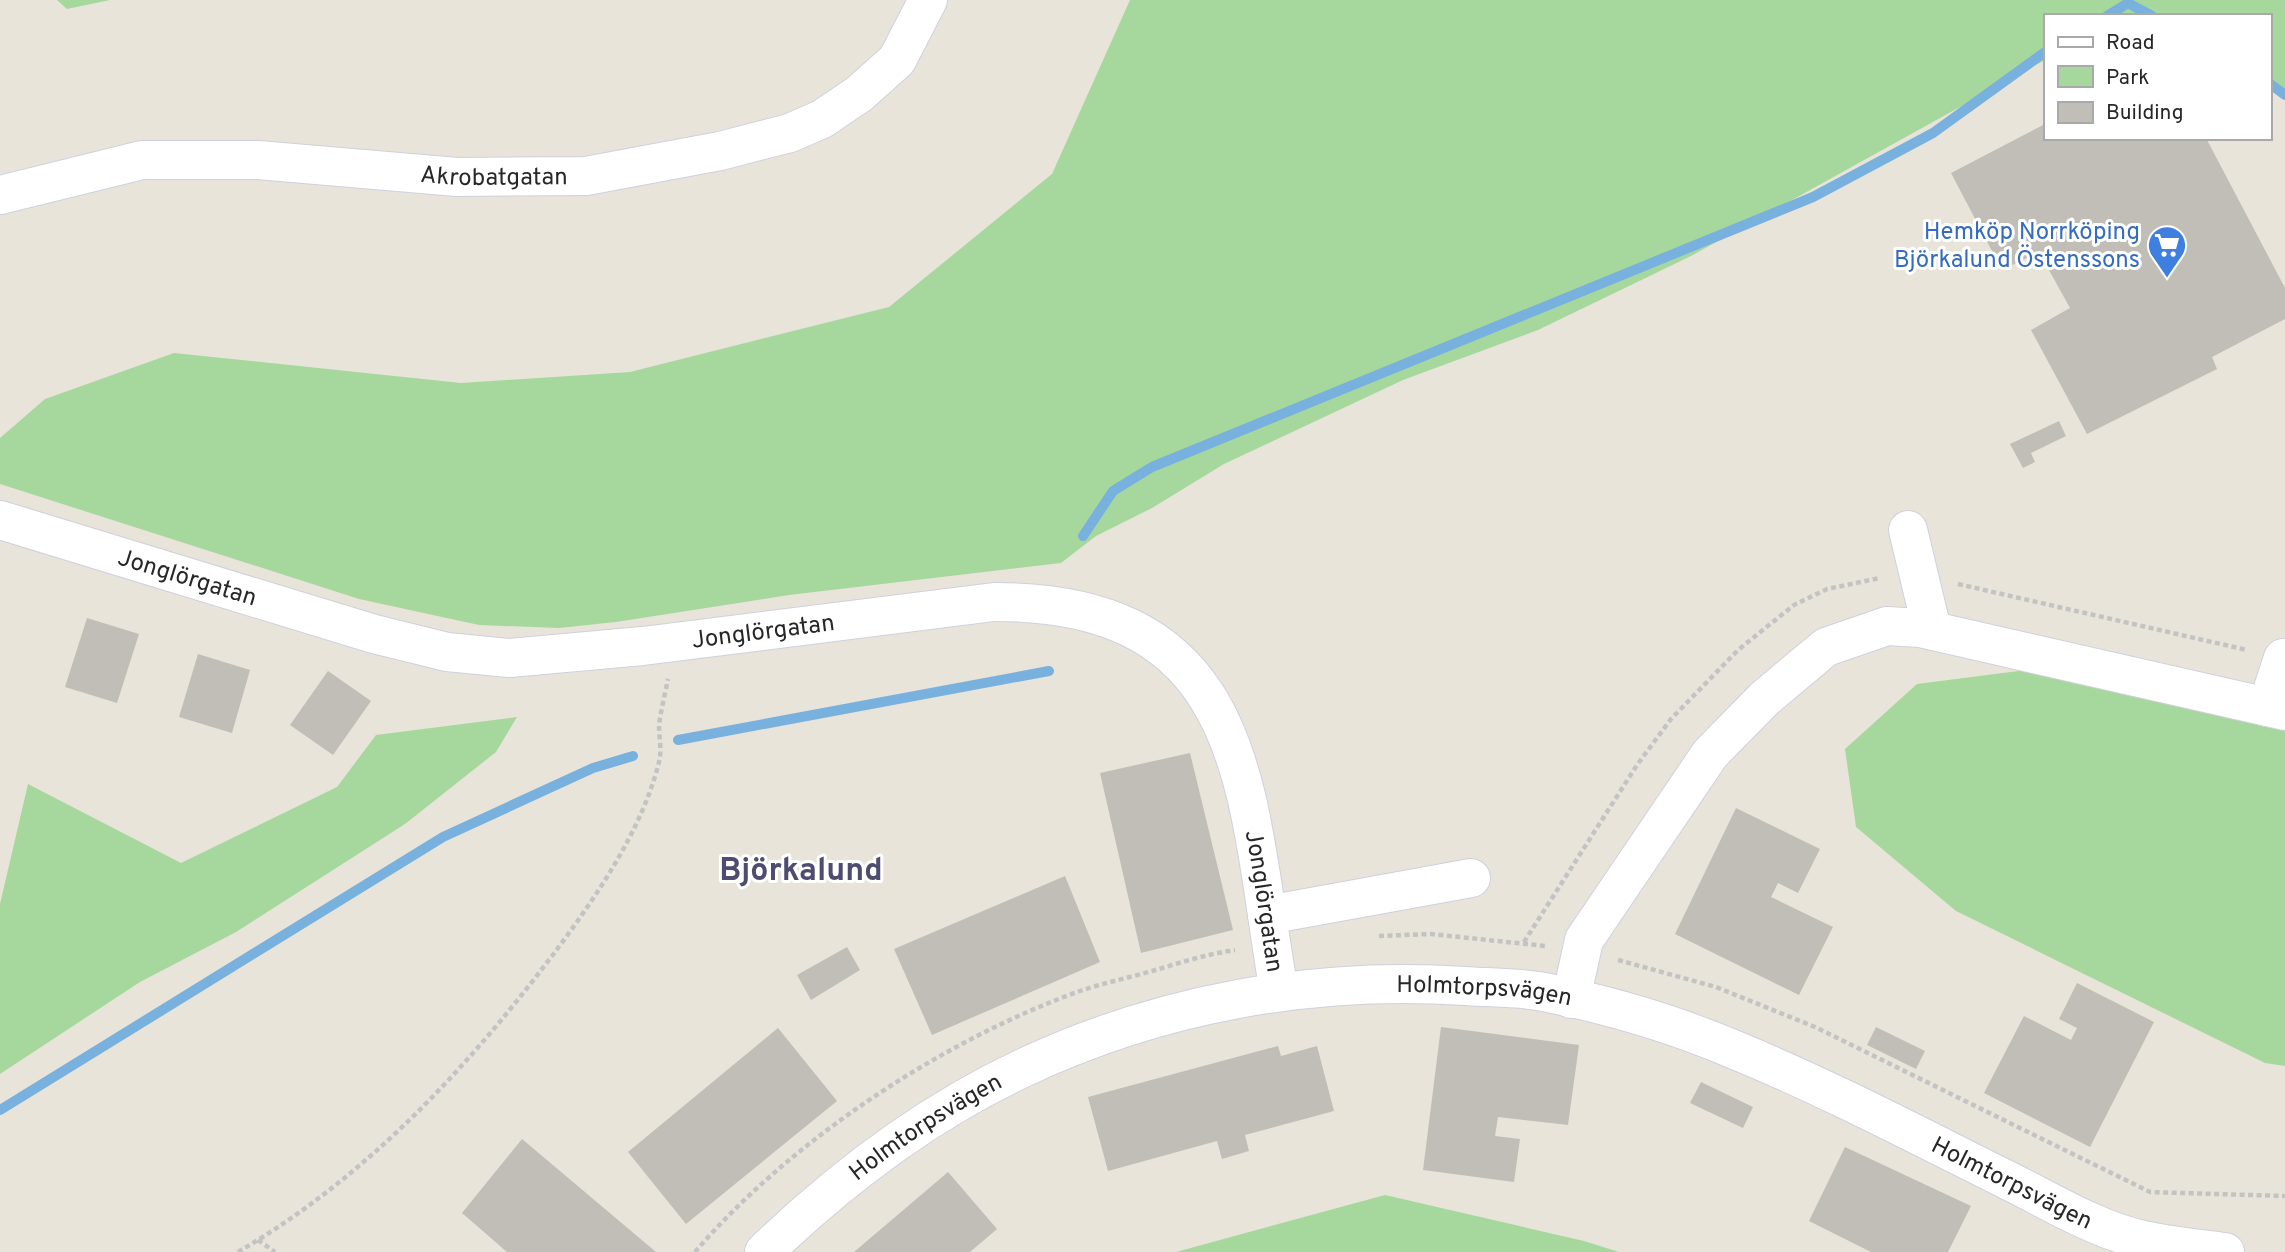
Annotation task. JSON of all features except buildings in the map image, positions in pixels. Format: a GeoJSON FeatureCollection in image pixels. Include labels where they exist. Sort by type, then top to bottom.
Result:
{"type":"FeatureCollection","features":[{"type":"Feature","properties":{"kind":"street","name":"Akrobatgatan"},"geometry":{"type":"LineString","coordinates":[[0,194],[142,160],[258,160],[457,177],[586,176],[720,151],[790,133],[822,119],[859,94],[897,60],[928,0]]}},
{"type":"Feature","properties":{"kind":"street","name":"Jonglörgatan"},"geometry":{"type":"LineString","coordinates":[[0,520],[374,634],[447,652],[509,658],[667,643],[994,602],[1036,601],[1108,619],[1159,645],[1194,676],[1215,705],[1241,768],[1279,992]]}},
{"type":"Feature","properties":{"kind":"street"},"geometry":{"type":"LineString","coordinates":[[1908,530],[1932,630]]}},
{"type":"Feature","properties":{"kind":"street"},"geometry":{"type":"LineString","coordinates":[[1572,999],[1580,951],[1660,825],[1710,754],[1796,669],[1826,646],[1860,632],[1887,626],[1932,630],[2276,709],[2283,658]]}},
{"type":"Feature","properties":{"kind":"street"},"geometry":{"type":"LineString","coordinates":[[1269,930],[1471,877]]}},
{"type":"Feature","properties":{"kind":"street","name":"Holmtorpsvägen"},"geometry":{"type":"LineString","coordinates":[[764,1252],[853,1173],[929,1121],[1020,1069],[1096,1037],[1176,1011],[1279,992],[1367,983],[1540,991],[1619,1009],[1735,1050],[1910,1131],[2101,1226],[2137,1239],[2225,1252]]}},
{"type":"Feature","properties":{"kind":"path"},"geometry":{"type":"LineString","coordinates":[[1524,943],[1637,765],[1671,719],[1738,650],[1794,605],[1827,589],[1879,578],[1919,578],[2283,658]]}},
{"type":"Feature","properties":{"kind":"path"},"geometry":{"type":"LineString","coordinates":[[238,1252],[361,1164],[414,1117],[484,1042],[584,912],[620,856],[660,761],[659,724],[670,661],[667,643]]}},
{"type":"Feature","properties":{"kind":"path"},"geometry":{"type":"LineString","coordinates":[[695,1252],[780,1170],[865,1102],[924,1064],[992,1029],[1080,991],[1221,952],[1269,930]]}},
{"type":"Feature","properties":{"kind":"path"},"geometry":{"type":"LineString","coordinates":[[1377,936],[1431,934],[1580,951],[1716,987],[1815,1027],[2150,1192],[2285,1196]]}},
{"type":"Feature","properties":{"kind":"path"},"geometry":{"type":"LineString","coordinates":[[258,1240],[275,1252]]}},
{"type":"Feature","properties":{"kind":"green space"},"geometry":{"type":"Polygon","coordinates":[[[57,0],[110,0],[67,9],[57,0]]]}},
{"type":"Feature","properties":{"kind":"green space"},"geometry":{"type":"Polygon","coordinates":[[[1130,0],[2285,0],[2285,94],[2271,90],[2271,14],[2044,14],[2044,61],[1691,256],[1538,330],[1403,380],[1224,464],[1152,508],[1096,536],[1061,563],[789,595],[616,622],[559,628],[479,625],[359,599],[0,484],[0,438],[45,399],[174,353],[461,383],[630,372],[889,307],[1052,174],[1130,0]]]}},
{"type":"Feature","properties":{"kind":"green space"},"geometry":{"type":"Polygon","coordinates":[[[2034,669],[2285,722],[2285,1066],[2265,1063],[1956,911],[1856,827],[1845,749],[1917,684],[2034,669]]]}},
{"type":"Feature","properties":{"kind":"green space"},"geometry":{"type":"Polygon","coordinates":[[[517,717],[496,752],[405,824],[236,932],[140,982],[0,1074],[0,904],[28,784],[181,863],[337,787],[376,735],[517,717]]]}},
{"type":"Feature","properties":{"kind":"green space"},"geometry":{"type":"Polygon","coordinates":[[[1385,1195],[1584,1241],[1619,1252],[1176,1252],[1385,1195]]]}},
{"type":"Feature","properties":{"kind":"waterway"},"geometry":{"type":"LineString","coordinates":[[2110,14],[2128,3],[2148,14]]}},
{"type":"Feature","properties":{"kind":"waterway"},"geometry":{"type":"LineString","coordinates":[[1083,536],[1113,491],[1152,467],[1813,197],[1933,133],[2044,53]]}},
{"type":"Feature","properties":{"kind":"waterway"},"geometry":{"type":"LineString","coordinates":[[2271,84],[2285,95]]}},
{"type":"Feature","properties":{"kind":"waterway"},"geometry":{"type":"LineString","coordinates":[[678,740],[1049,671]]}},
{"type":"Feature","properties":{"kind":"waterway"},"geometry":{"type":"LineString","coordinates":[[0,1110],[443,837],[593,768],[633,756]]}},
{"type":"Feature","properties":{"kind":"place","name":"Hemköp Norrköping Björkalund Östenssons"},"geometry":{"type":"Point","coordinates":[2167,279]}},
{"type":"Feature","properties":{"kind":"district","name":"Björkalund"},"geometry":{"type":"Point","coordinates":[801,869]}}]}
